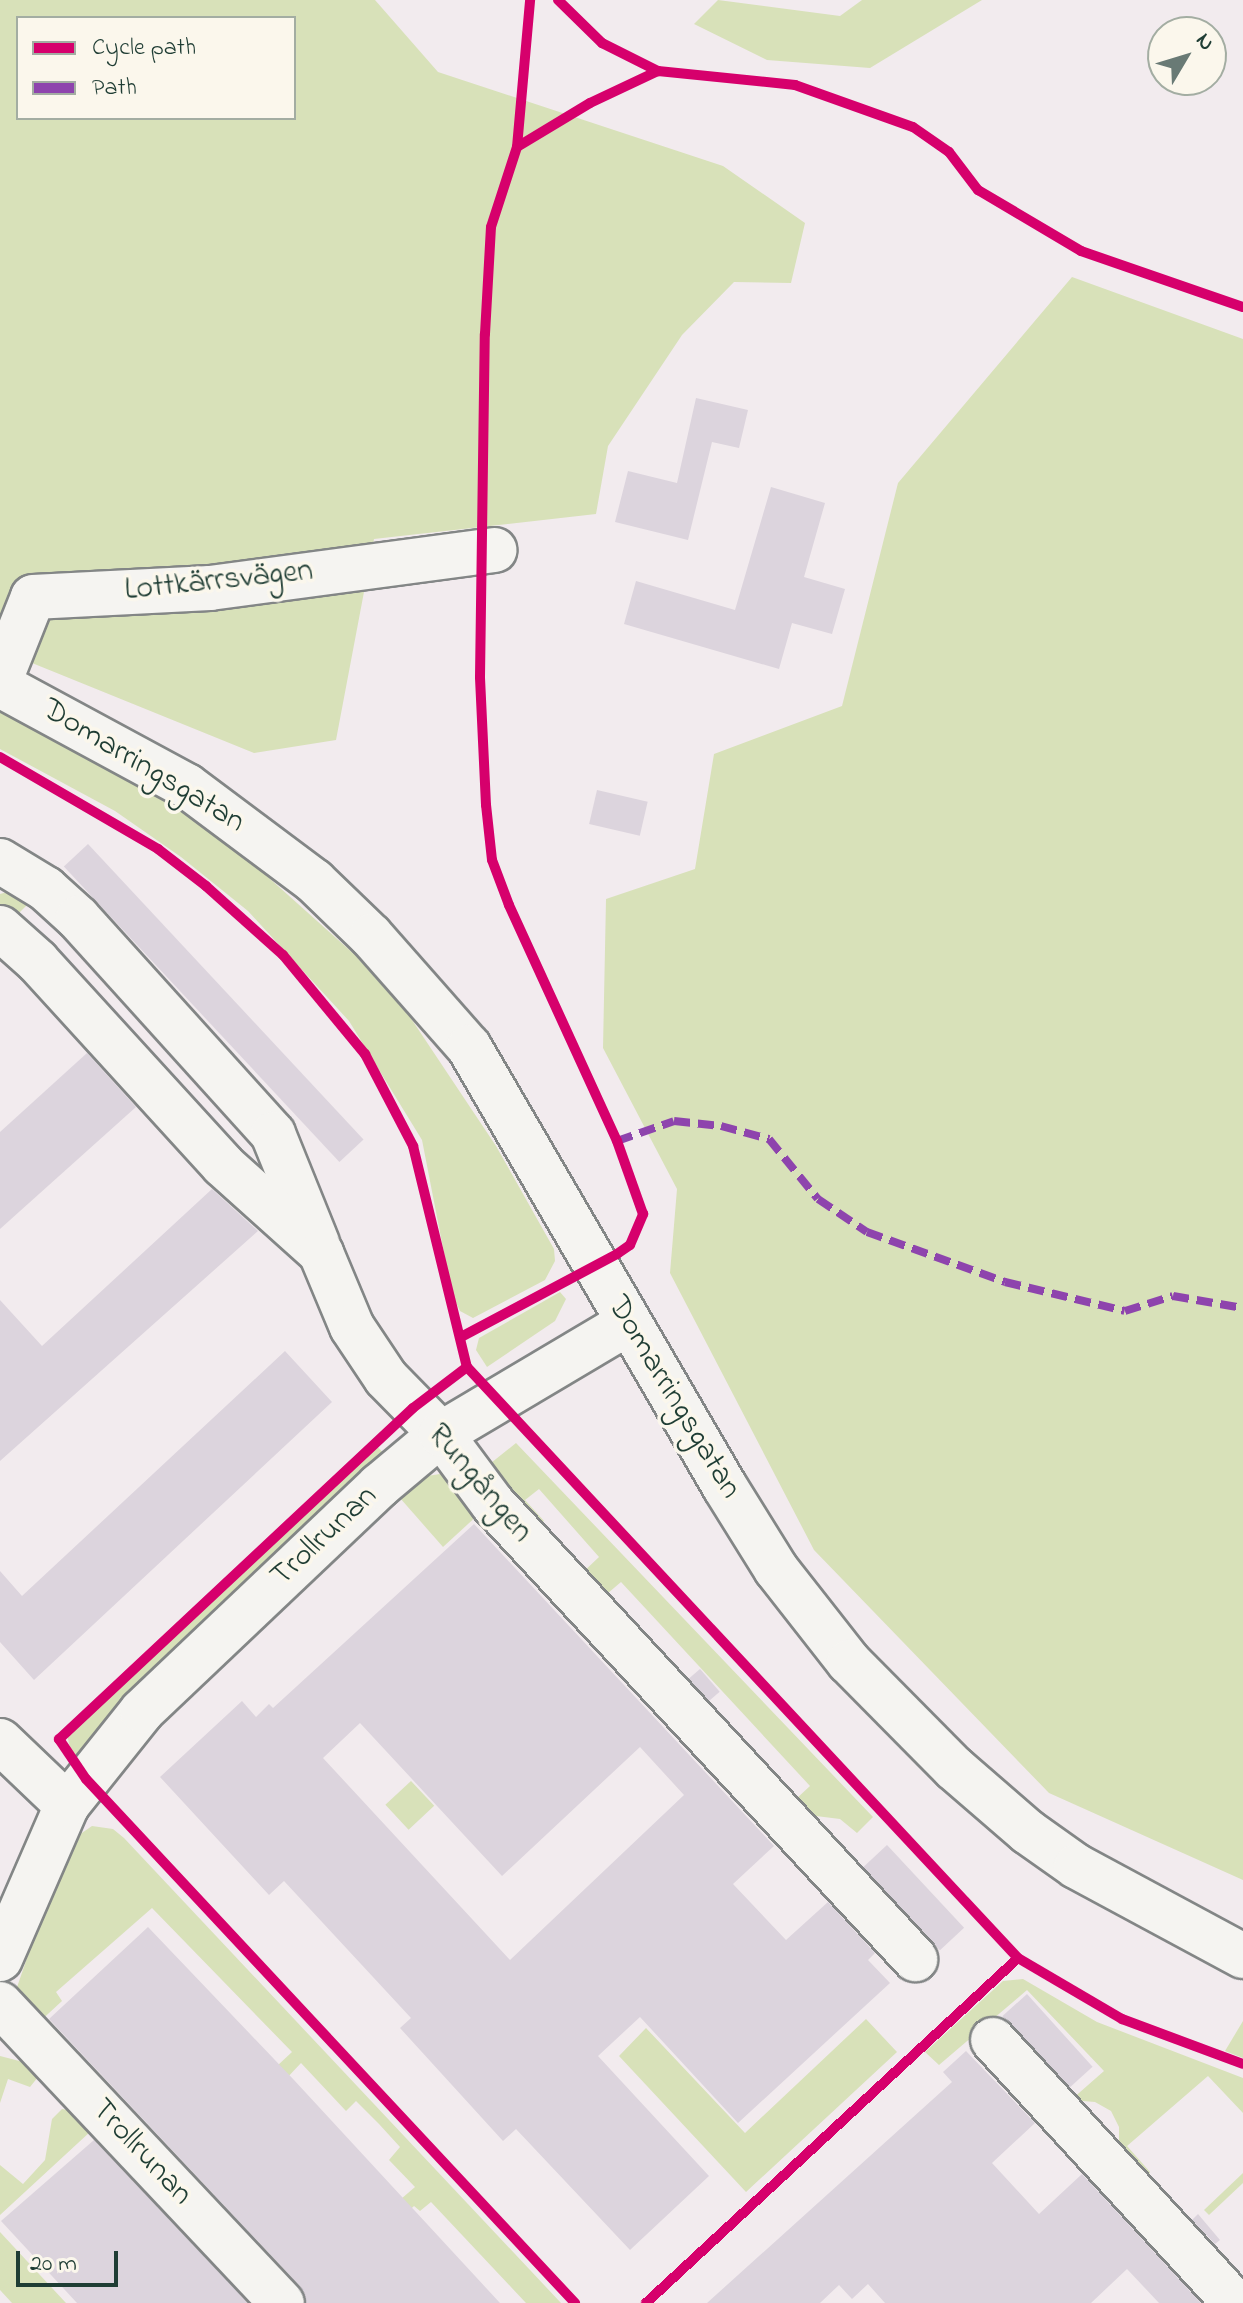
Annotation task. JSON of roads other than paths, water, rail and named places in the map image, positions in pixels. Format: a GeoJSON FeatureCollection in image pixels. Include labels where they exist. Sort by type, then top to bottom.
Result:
{"type":"FeatureCollection","features":[{"type":"Feature","properties":{"kind":"street","name":"Lottkärrsvägen"},"geometry":{"type":"LineString","coordinates":[[0,683],[33,597],[210,588],[494,550]]}},
{"type":"Feature","properties":{"kind":"street","name":"Domarringsgatan"},"geometry":{"type":"LineString","coordinates":[[0,683],[187,786],[314,881],[371,936],[469,1047],[628,1323],[776,1569],[859,1672],[954,1768],[1028,1832],[1076,1866],[1243,1956]]}},
{"type":"Feature","properties":{"kind":"street"},"geometry":{"type":"LineString","coordinates":[[0,861],[46,889],[78,918],[273,1134],[321,1253]]}},
{"type":"Feature","properties":{"kind":"street","name":"Rungången"},"geometry":{"type":"LineString","coordinates":[[0,928],[37,961],[223,1165],[321,1253],[369,1356],[441,1434],[493,1504],[915,1959]]}},
{"type":"Feature","properties":{"kind":"street","name":"Trollrunan"},"geometry":{"type":"LineString","coordinates":[[0,1959],[67,1805],[142,1711],[379,1486],[441,1434],[628,1323]]}},
{"type":"Feature","properties":{"kind":"street"},"geometry":{"type":"LineString","coordinates":[[0,1741],[67,1805]]}},
{"type":"Feature","properties":{"kind":"street","name":"Trollrunan"},"geometry":{"type":"LineString","coordinates":[[0,2004],[282,2303]]}},
{"type":"Feature","properties":{"kind":"street"},"geometry":{"type":"LineString","coordinates":[[993,2040],[1235,2303]]}}]}
